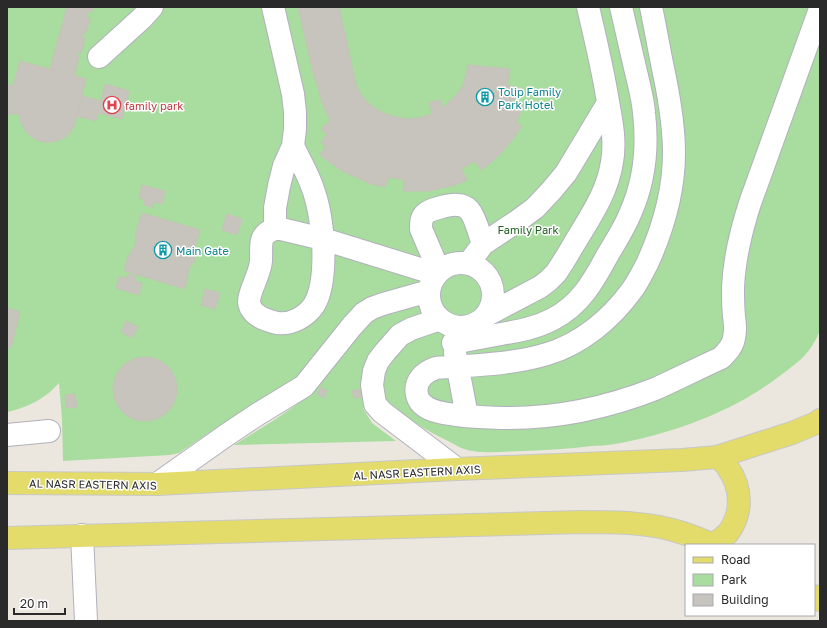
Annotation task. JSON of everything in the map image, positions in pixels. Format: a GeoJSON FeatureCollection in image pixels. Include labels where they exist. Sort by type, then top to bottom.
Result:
{"type":"FeatureCollection","features":[{"type":"Feature","properties":{"kind":"main road","name":"AL NASR EASTERN AXIS"},"geometry":{"type":"LineString","coordinates":[[7,483],[157,484],[682,460],[717,457],[792,433],[820,420]]}},
{"type":"Feature","properties":{"kind":"main road"},"geometry":{"type":"LineString","coordinates":[[715,544],[727,534],[735,521],[739,508],[739,493],[735,479],[728,467],[717,457]]}},
{"type":"Feature","properties":{"kind":"main road"},"geometry":{"type":"LineString","coordinates":[[7,538],[613,522],[662,527],[711,544]]}},
{"type":"Feature","properties":{"kind":"lane"},"geometry":{"type":"LineString","coordinates":[[99,57],[152,7]]}},
{"type":"Feature","properties":{"kind":"lane"},"geometry":{"type":"LineString","coordinates":[[273,7],[293,94],[295,112],[293,146],[284,166],[279,186],[275,208],[275,229]]}},
{"type":"Feature","properties":{"kind":"lane"},"geometry":{"type":"LineString","coordinates":[[449,329],[472,325],[548,281],[562,264],[603,195],[612,163],[614,146],[613,129],[588,7]]}},
{"type":"Feature","properties":{"kind":"lane"},"geometry":{"type":"LineString","coordinates":[[457,470],[382,412],[375,404],[372,385],[374,371],[378,361],[393,342],[400,335],[411,329],[527,329],[554,319],[571,307],[586,292],[630,214],[642,174],[645,153],[646,133],[644,112],[621,7]]}},
{"type":"Feature","properties":{"kind":"lane"},"geometry":{"type":"LineString","coordinates":[[651,7],[673,122],[674,170],[671,192],[664,219],[651,254],[637,283],[620,306],[606,320],[570,345],[528,360],[436,368],[429,370],[422,375],[416,388],[420,402],[426,407],[432,410],[467,416],[509,418],[563,414],[615,402],[654,389],[721,358],[727,353],[734,339],[735,332],[733,288],[736,255],[743,223],[820,9]]}},
{"type":"Feature","properties":{"kind":"lane"},"geometry":{"type":"LineString","coordinates":[[598,51],[659,45]]}},
{"type":"Feature","properties":{"kind":"lane"},"geometry":{"type":"LineString","coordinates":[[469,263],[483,244],[535,208],[552,191],[566,173],[608,103]]}},
{"type":"Feature","properties":{"kind":"lane"},"geometry":{"type":"LineString","coordinates":[[293,146],[314,191],[320,215],[323,239],[321,284],[314,306],[298,319],[285,323],[277,323],[269,321],[254,313],[250,308],[249,302],[260,269],[261,241],[264,235],[275,229],[281,229],[323,239],[435,279]]}},
{"type":"Feature","properties":{"kind":"lane"},"geometry":{"type":"LineString","coordinates":[[467,416],[458,366],[449,329],[433,311],[430,302],[435,279],[421,229],[422,218],[430,211],[451,205],[464,206],[473,215],[483,244]]}},
{"type":"Feature","properties":{"kind":"lane"},"geometry":{"type":"LineString","coordinates":[[157,484],[258,414],[304,386],[355,322],[364,313],[435,279],[446,266],[453,263],[469,263],[485,272],[493,288],[494,298],[492,307],[487,315]]}},
{"type":"Feature","properties":{"kind":"lane"},"geometry":{"type":"LineString","coordinates":[[7,436],[49,431]]}},
{"type":"Feature","properties":{"kind":"lane"},"geometry":{"type":"LineString","coordinates":[[82,535],[86,621]]}},
{"type":"Feature","properties":{"kind":"green space","name":"Family Park"},"geometry":{"type":"Polygon","coordinates":[[[7,7],[820,7],[820,330],[817,338],[809,351],[799,361],[763,388],[744,400],[680,427],[637,440],[615,444],[565,449],[479,452],[460,447],[440,437],[409,418],[388,401],[363,408],[372,423],[396,441],[234,445],[284,414],[312,392],[294,380],[216,428],[179,453],[170,455],[63,461],[59,383],[45,396],[35,402],[7,412],[7,7]]]}},
{"type":"Feature","properties":{"kind":"building"},"geometry":{"type":"Polygon","coordinates":[[[67,7],[93,7],[92,12],[88,11],[87,17],[90,19],[86,33],[83,32],[82,37],[85,38],[81,53],[78,52],[77,56],[79,57],[74,76],[50,69],[67,7]]]}},
{"type":"Feature","properties":{"kind":"building","name":"Tolip Family Park Hotel"},"geometry":{"type":"Polygon","coordinates":[[[298,7],[339,7],[356,85],[367,102],[376,109],[386,114],[407,119],[429,115],[432,114],[429,102],[441,100],[442,108],[457,94],[463,85],[468,65],[510,69],[507,85],[519,88],[513,103],[523,106],[516,123],[522,126],[504,150],[481,170],[475,161],[461,169],[467,180],[455,185],[429,191],[403,191],[404,180],[389,177],[385,187],[371,184],[344,172],[320,155],[326,146],[321,143],[327,134],[321,129],[330,120],[323,105],[313,72],[298,7]]]}},
{"type":"Feature","properties":{"kind":"building"},"geometry":{"type":"Polygon","coordinates":[[[20,61],[86,79],[75,124],[66,137],[51,142],[36,140],[24,129],[19,114],[7,114],[7,84],[13,86],[20,61]]]}},
{"type":"Feature","properties":{"kind":"building"},"geometry":{"type":"Polygon","coordinates":[[[105,84],[129,91],[122,119],[98,113],[96,121],[77,116],[82,96],[101,101],[105,84]]]}},
{"type":"Feature","properties":{"kind":"building"},"geometry":{"type":"Polygon","coordinates":[[[142,185],[165,191],[162,204],[154,202],[153,207],[144,205],[145,199],[139,198],[142,185]]]}},
{"type":"Feature","properties":{"kind":"building","name":"Main Gate"},"geometry":{"type":"Polygon","coordinates":[[[142,213],[200,230],[194,251],[195,260],[189,268],[185,289],[125,271],[127,259],[135,245],[135,234],[142,213]]]}},
{"type":"Feature","properties":{"kind":"building"},"geometry":{"type":"Polygon","coordinates":[[[227,214],[242,219],[237,235],[222,230],[227,214]]]}},
{"type":"Feature","properties":{"kind":"building"},"geometry":{"type":"Polygon","coordinates":[[[128,274],[136,276],[135,281],[142,283],[139,295],[116,288],[119,277],[126,278],[128,274]]]}},
{"type":"Feature","properties":{"kind":"building"},"geometry":{"type":"Polygon","coordinates":[[[205,289],[220,293],[215,309],[201,305],[205,289]]]}},
{"type":"Feature","properties":{"kind":"building"},"geometry":{"type":"Polygon","coordinates":[[[7,308],[20,312],[11,348],[7,347],[7,308]]]}},
{"type":"Feature","properties":{"kind":"building"},"geometry":{"type":"Polygon","coordinates":[[[126,321],[138,327],[132,338],[121,332],[126,321]]]}},
{"type":"Feature","properties":{"kind":"building"},"geometry":{"type":"Polygon","coordinates":[[[145,357],[163,363],[171,371],[177,389],[171,407],[163,415],[145,421],[127,415],[119,407],[113,389],[119,371],[127,363],[145,357]]]}},
{"type":"Feature","properties":{"kind":"building"},"geometry":{"type":"Polygon","coordinates":[[[321,387],[327,391],[324,398],[317,394],[321,387]]]}},
{"type":"Feature","properties":{"kind":"building"},"geometry":{"type":"Polygon","coordinates":[[[360,389],[361,397],[354,398],[352,391],[360,389]]]}},
{"type":"Feature","properties":{"kind":"building"},"geometry":{"type":"Polygon","coordinates":[[[75,394],[77,407],[66,408],[65,395],[75,394]]]}},
{"type":"Feature","properties":{"kind":"place","name":"Tolip Family Park Hotel"},"geometry":{"type":"Point","coordinates":[485,97]}},
{"type":"Feature","properties":{"kind":"place","name":"family park"},"geometry":{"type":"Point","coordinates":[112,105]}},
{"type":"Feature","properties":{"kind":"place","name":"Main Gate"},"geometry":{"type":"Point","coordinates":[163,250]}}]}
